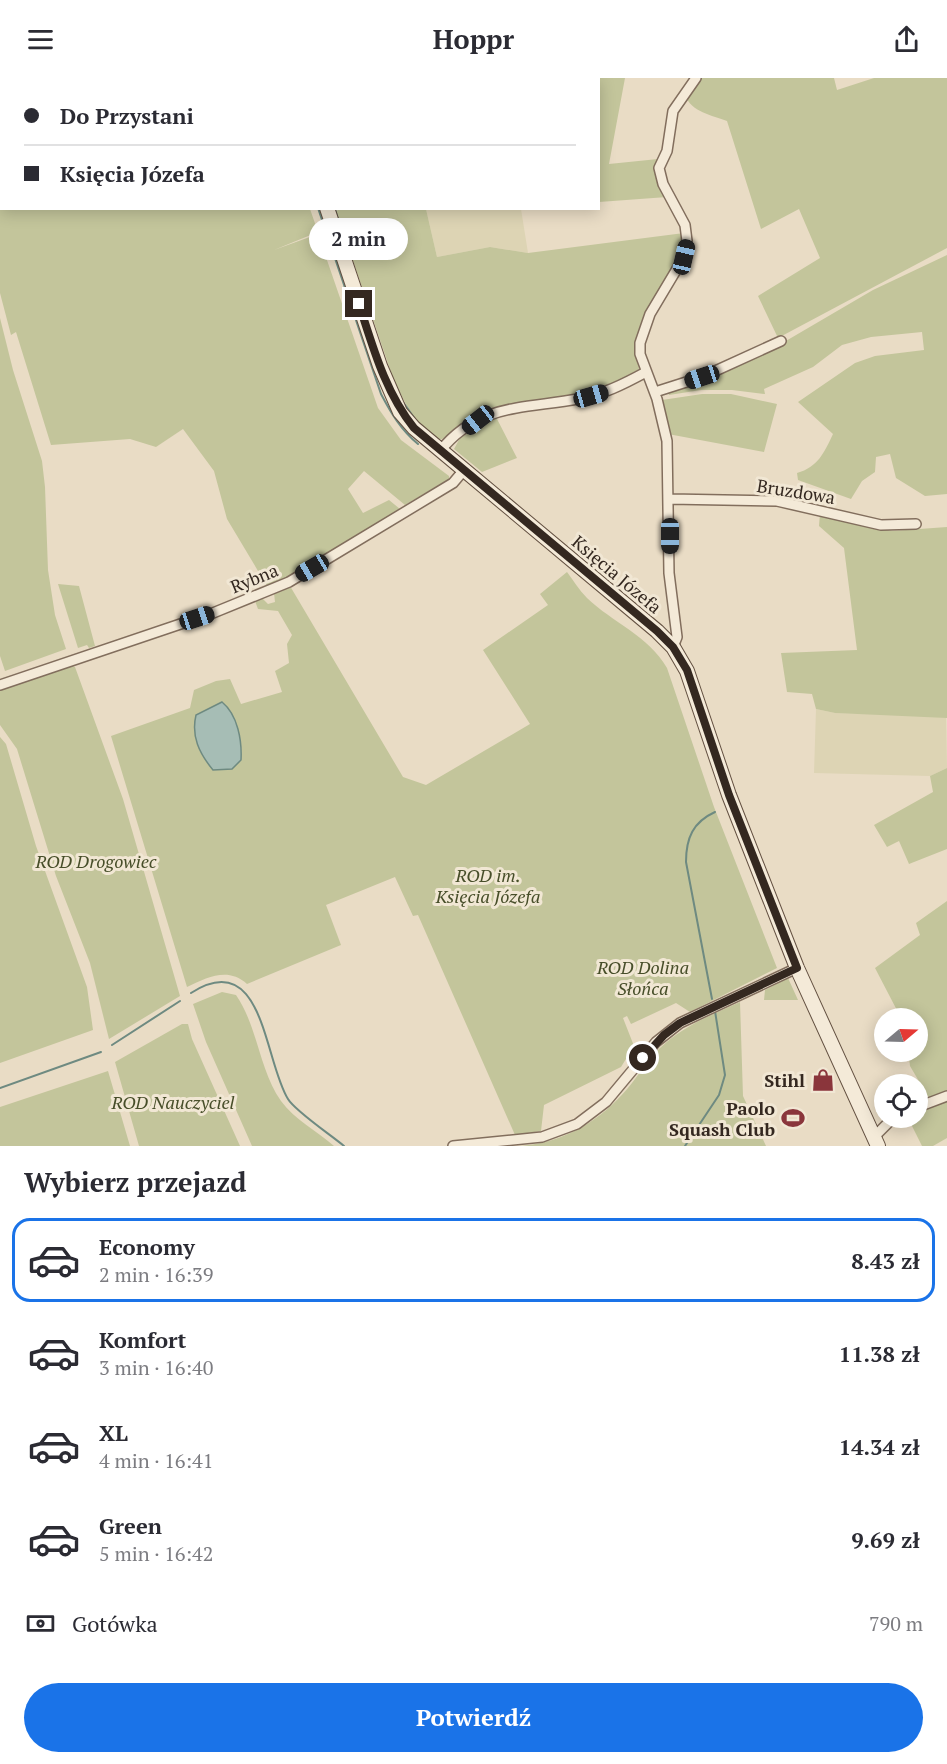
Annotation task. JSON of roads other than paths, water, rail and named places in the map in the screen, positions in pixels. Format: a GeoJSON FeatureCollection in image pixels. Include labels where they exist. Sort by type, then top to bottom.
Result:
{"type":"FeatureCollection","features":[{"type":"Feature","properties":{"kind":"main road","name":"Księcia Józefa"},"geometry":{"type":"LineString","coordinates":[[328,210],[388,386],[400,412],[440,451],[673,647],[687,670],[729,795],[797,968],[876,1142]]}},
{"type":"Feature","properties":{"kind":"street"},"geometry":{"type":"LineString","coordinates":[[673,647],[677,637],[669,573],[670,499],[667,441],[655,392],[642,361],[640,343],[650,314],[684,257],[687,241],[685,225],[663,184],[659,168],[667,151],[673,111],[696,78]]}},
{"type":"Feature","properties":{"kind":"street"},"geometry":{"type":"LineString","coordinates":[[655,392],[702,377],[781,341]]}},
{"type":"Feature","properties":{"kind":"street"},"geometry":{"type":"LineString","coordinates":[[440,451],[478,420],[495,412],[512,407],[579,399],[603,392],[646,372]]}},
{"type":"Feature","properties":{"kind":"street","name":"Rybna"},"geometry":{"type":"LineString","coordinates":[[0,685],[213,612],[289,582],[453,483],[464,470]]}},
{"type":"Feature","properties":{"kind":"street","name":"Bruzdowa"},"geometry":{"type":"LineString","coordinates":[[670,499],[784,502],[881,525],[916,524]]}},
{"type":"Feature","properties":{"kind":"street"},"geometry":{"type":"LineString","coordinates":[[453,1146],[542,1137],[577,1124],[606,1102],[656,1042],[680,1023],[797,968]]}},
{"type":"Feature","properties":{"kind":"street"},"geometry":{"type":"LineString","coordinates":[[928,1103],[947,1096]]}},
{"type":"Feature","properties":{"kind":"street"},"geometry":{"type":"LineString","coordinates":[[876,1142],[886,1128]]}},
{"type":"Feature","properties":{"kind":"water"},"geometry":{"type":"Polygon","coordinates":[[[222,702],[232,714],[238,729],[241,760],[232,769],[213,770],[197,744],[196,715],[222,702]]]}},
{"type":"Feature","properties":{"kind":"waterway"},"geometry":{"type":"LineString","coordinates":[[319,210],[381,394],[397,421],[418,444]]}},
{"type":"Feature","properties":{"kind":"waterway"},"geometry":{"type":"LineString","coordinates":[[335,210],[338,219]]}},
{"type":"Feature","properties":{"kind":"waterway"},"geometry":{"type":"LineString","coordinates":[[403,402],[415,419]]}},
{"type":"Feature","properties":{"kind":"waterway"},"geometry":{"type":"LineString","coordinates":[[712,999],[686,862],[687,845],[692,832],[701,821],[715,812]]}},
{"type":"Feature","properties":{"kind":"waterway"},"geometry":{"type":"LineString","coordinates":[[191,993],[215,983],[234,984],[247,996],[258,1014],[280,1082],[288,1099],[305,1116],[344,1146]]}},
{"type":"Feature","properties":{"kind":"waterway"},"geometry":{"type":"LineString","coordinates":[[112,1045],[180,1001]]}},
{"type":"Feature","properties":{"kind":"waterway"},"geometry":{"type":"LineString","coordinates":[[685,1146],[719,1095],[725,1075],[715,1011]]}},
{"type":"Feature","properties":{"kind":"waterway"},"geometry":{"type":"LineString","coordinates":[[0,1088],[101,1052]]}},
{"type":"Feature","properties":{"kind":"place","name":"Stihl"},"geometry":{"type":"Point","coordinates":[823,1080]}},
{"type":"Feature","properties":{"kind":"place","name":"Paolo Squash Club"},"geometry":{"type":"Point","coordinates":[793,1118]}},
{"type":"Feature","properties":{"kind":"park label","name":"ROD Drogowiec"},"geometry":{"type":"Point","coordinates":[96,861]}},
{"type":"Feature","properties":{"kind":"park label","name":"ROD im. Księcia Józefa"},"geometry":{"type":"Point","coordinates":[488,885]}},
{"type":"Feature","properties":{"kind":"park label","name":"ROD Dolina Słońca"},"geometry":{"type":"Point","coordinates":[643,977]}},
{"type":"Feature","properties":{"kind":"park label","name":"ROD Nauczyciel"},"geometry":{"type":"Point","coordinates":[173,1102]}}]}
